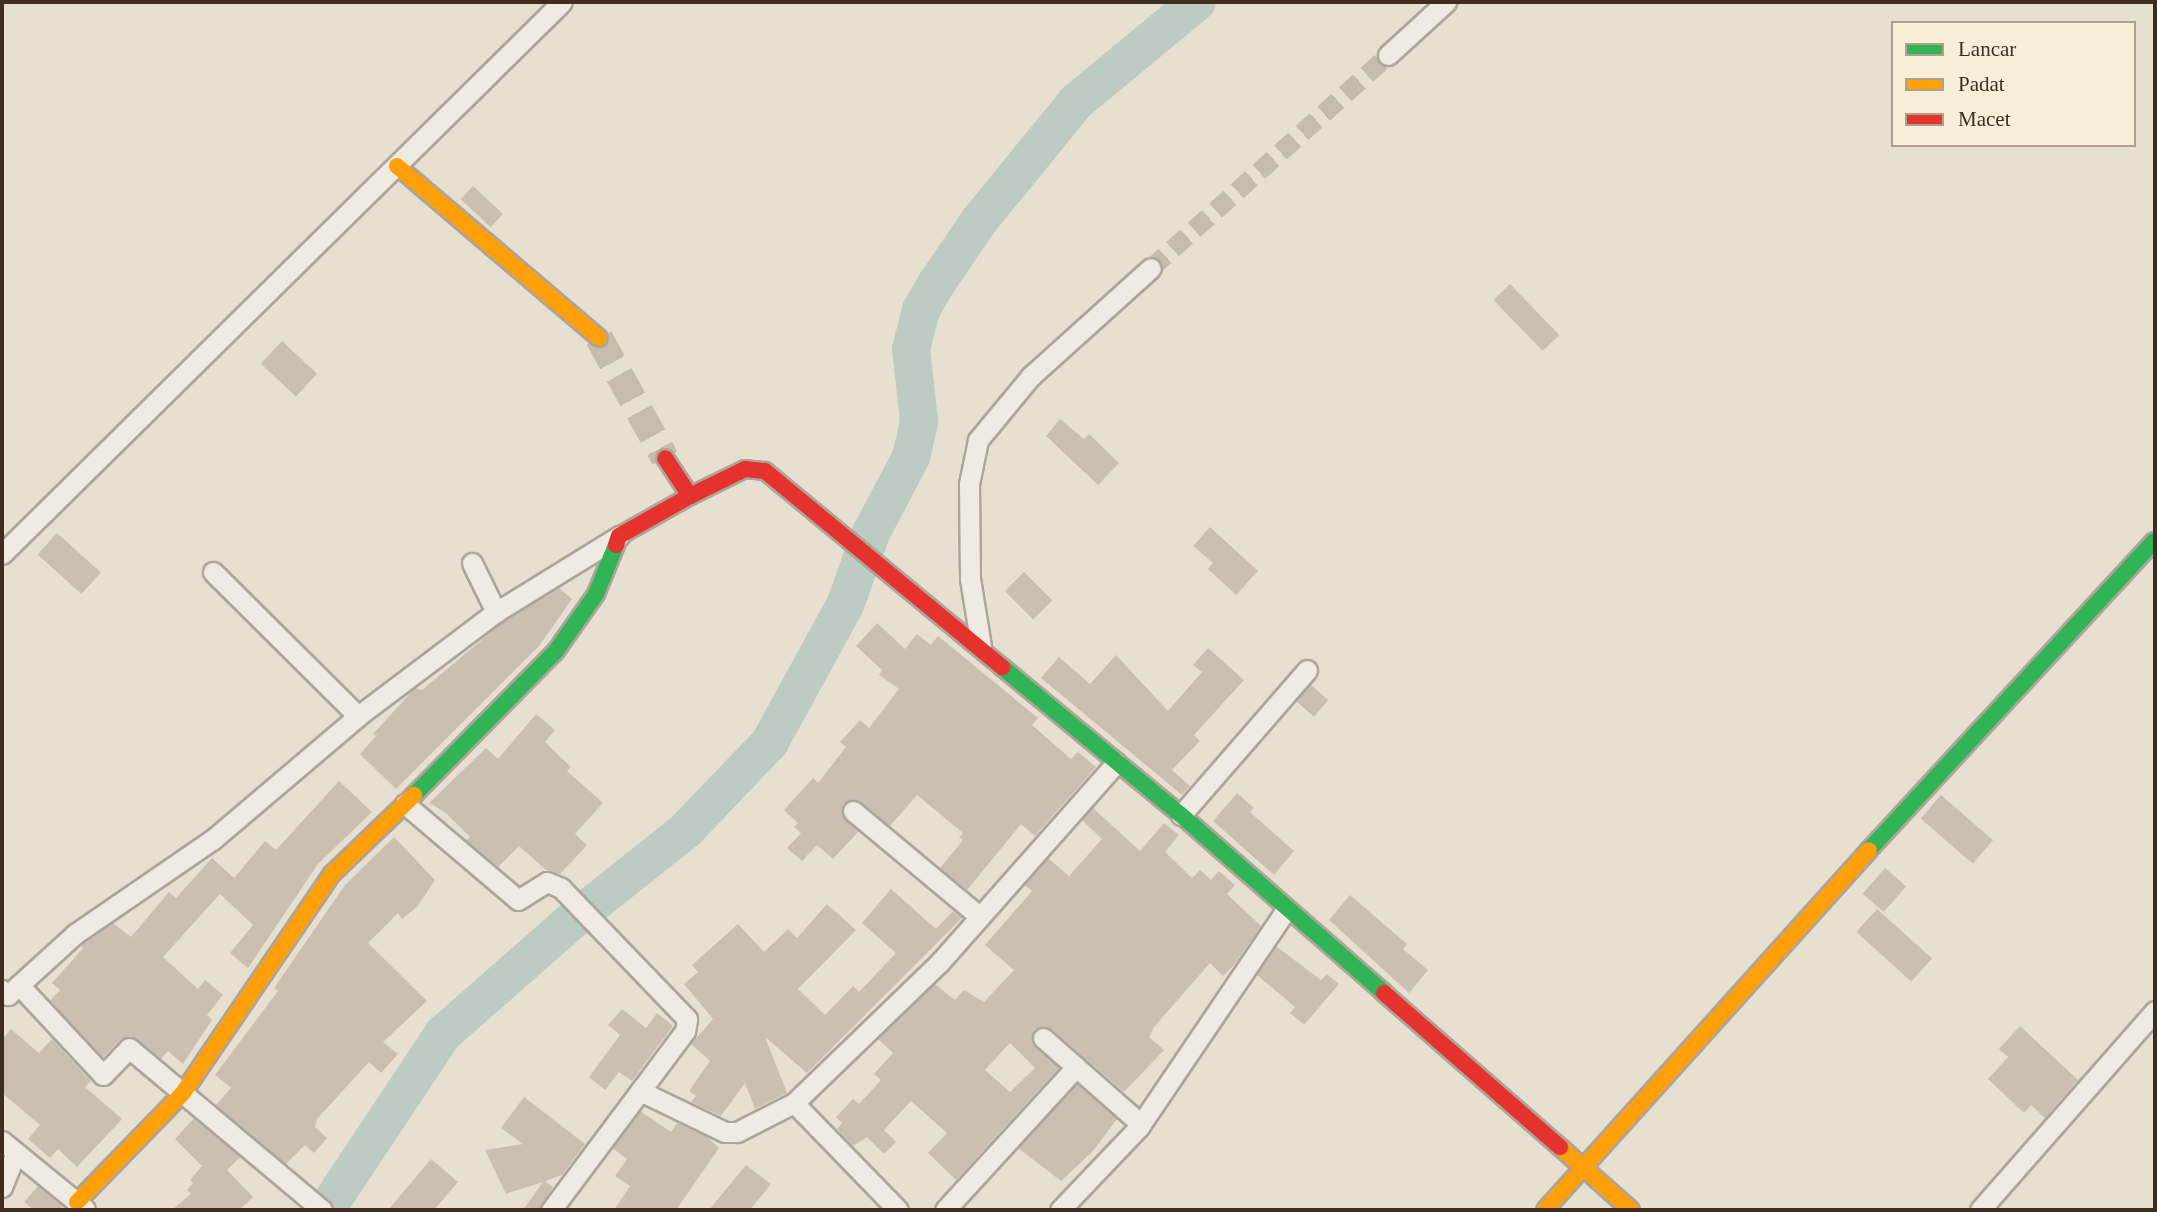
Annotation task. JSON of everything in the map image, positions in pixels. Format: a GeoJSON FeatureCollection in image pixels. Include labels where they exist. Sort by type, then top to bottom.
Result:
{"type":"FeatureCollection","features":[{"type":"Feature","properties":{"kind":"street"},"geometry":{"type":"LineString","coordinates":[[2,554],[562,2]]}},
{"type":"Feature","properties":{"kind":"street"},"geometry":{"type":"LineString","coordinates":[[1388,55],[1446,2]]}},
{"type":"Feature","properties":{"kind":"street"},"geometry":{"type":"LineString","coordinates":[[397,166],[599,338]]}},
{"type":"Feature","properties":{"kind":"street"},"geometry":{"type":"LineString","coordinates":[[981,646],[970,579],[969,484],[978,440],[1031,376],[1151,268]]}},
{"type":"Feature","properties":{"kind":"street"},"geometry":{"type":"LineString","coordinates":[[665,458],[690,496]]}},
{"type":"Feature","properties":{"kind":"street"},"geometry":{"type":"LineString","coordinates":[[315,1204],[129,1048],[103,1075],[8,993],[75,933],[212,841],[358,716],[496,612],[619,536],[745,468],[765,471],[874,564],[981,646],[1116,763],[1181,815],[1286,910],[1631,1210]]}},
{"type":"Feature","properties":{"kind":"street"},"geometry":{"type":"LineString","coordinates":[[2,1187],[9,1147],[82,1206],[183,1093],[332,874],[556,651],[596,594],[619,536]]}},
{"type":"Feature","properties":{"kind":"street"},"geometry":{"type":"LineString","coordinates":[[1545,1210],[1917,796],[2154,541]]}},
{"type":"Feature","properties":{"kind":"street"},"geometry":{"type":"LineString","coordinates":[[472,563],[496,612]]}},
{"type":"Feature","properties":{"kind":"street"},"geometry":{"type":"LineString","coordinates":[[213,572],[358,716]]}},
{"type":"Feature","properties":{"kind":"street"},"geometry":{"type":"LineString","coordinates":[[1181,815],[1307,670]]}},
{"type":"Feature","properties":{"kind":"street"},"geometry":{"type":"LineString","coordinates":[[640,1091],[725,1132],[737,1132],[794,1103],[981,918],[1116,763]]}},
{"type":"Feature","properties":{"kind":"street"},"geometry":{"type":"LineString","coordinates":[[405,804],[518,901],[547,882],[561,888],[687,1019],[685,1031],[551,1210]]}},
{"type":"Feature","properties":{"kind":"street"},"geometry":{"type":"LineString","coordinates":[[853,811],[981,918]]}},
{"type":"Feature","properties":{"kind":"street"},"geometry":{"type":"LineString","coordinates":[[1060,1210],[1141,1124],[1286,910]]}},
{"type":"Feature","properties":{"kind":"street"},"geometry":{"type":"LineString","coordinates":[[1980,1210],[2155,1011]]}},
{"type":"Feature","properties":{"kind":"street"},"geometry":{"type":"LineString","coordinates":[[1043,1038],[1141,1124]]}},
{"type":"Feature","properties":{"kind":"street"},"geometry":{"type":"LineString","coordinates":[[945,1210],[1076,1067]]}},
{"type":"Feature","properties":{"kind":"street"},"geometry":{"type":"LineString","coordinates":[[794,1103],[898,1210]]}},
{"type":"Feature","properties":{"kind":"building"},"geometry":{"type":"Polygon","coordinates":[[[473,186],[503,214],[491,227],[461,199],[473,186]]]}},
{"type":"Feature","properties":{"kind":"building"},"geometry":{"type":"Polygon","coordinates":[[[1510,284],[1559,335],[1543,351],[1493,300],[1510,284]]]}},
{"type":"Feature","properties":{"kind":"building"},"geometry":{"type":"Polygon","coordinates":[[[282,341],[317,374],[296,396],[261,364],[282,341]]]}},
{"type":"Feature","properties":{"kind":"building"},"geometry":{"type":"Polygon","coordinates":[[[1060,419],[1084,439],[1089,434],[1119,463],[1098,485],[1046,436],[1060,419]]]}},
{"type":"Feature","properties":{"kind":"building"},"geometry":{"type":"Polygon","coordinates":[[[1210,527],[1258,571],[1236,595],[1208,569],[1213,563],[1193,546],[1210,527]]]}},
{"type":"Feature","properties":{"kind":"building"},"geometry":{"type":"Polygon","coordinates":[[[57,533],[101,572],[81,594],[38,555],[57,533]]]}},
{"type":"Feature","properties":{"kind":"building"},"geometry":{"type":"Polygon","coordinates":[[[1024,572],[1052,600],[1033,619],[1005,591],[1024,572]]]}},
{"type":"Feature","properties":{"kind":"building"},"geometry":{"type":"Polygon","coordinates":[[[559,588],[572,599],[539,646],[396,789],[360,754],[376,736],[373,734],[415,688],[422,690],[503,622],[559,588]]]}},
{"type":"Feature","properties":{"kind":"building"},"geometry":{"type":"Polygon","coordinates":[[[877,623],[905,649],[917,634],[931,645],[938,636],[1038,718],[1032,725],[1071,759],[1078,752],[1096,767],[1035,836],[1021,824],[967,890],[940,868],[963,840],[959,837],[963,833],[917,795],[890,826],[860,801],[844,803],[842,816],[858,832],[833,859],[817,845],[802,861],[787,848],[801,833],[794,827],[798,823],[784,810],[813,778],[818,783],[846,747],[840,742],[860,720],[869,728],[899,689],[879,675],[882,670],[856,646],[877,623]]]}},
{"type":"Feature","properties":{"kind":"building"},"geometry":{"type":"Polygon","coordinates":[[[1208,648],[1244,680],[1194,735],[1200,741],[1172,770],[1190,786],[1182,795],[1041,678],[1059,657],[1090,684],[1116,655],[1168,711],[1202,672],[1193,665],[1208,648]]]}},
{"type":"Feature","properties":{"kind":"building"},"geometry":{"type":"Polygon","coordinates":[[[1311,685],[1328,700],[1314,717],[1297,702],[1311,685]]]}},
{"type":"Feature","properties":{"kind":"building"},"geometry":{"type":"Polygon","coordinates":[[[536,714],[555,730],[545,742],[571,767],[567,771],[603,803],[575,834],[587,845],[560,874],[546,870],[519,846],[498,867],[466,840],[470,837],[447,814],[430,803],[426,806],[486,748],[498,759],[536,714]]]}},
{"type":"Feature","properties":{"kind":"building"},"geometry":{"type":"Polygon","coordinates":[[[339,781],[372,812],[318,864],[248,968],[230,953],[253,925],[220,894],[163,957],[198,989],[205,980],[223,995],[207,1015],[212,1020],[183,1064],[168,1051],[161,1059],[131,1036],[121,1039],[103,1057],[50,1001],[60,990],[52,983],[83,948],[81,946],[113,923],[131,937],[169,892],[176,898],[212,858],[234,878],[265,841],[276,850],[339,781]]]}},
{"type":"Feature","properties":{"kind":"building"},"geometry":{"type":"Polygon","coordinates":[[[1237,793],[1254,808],[1250,812],[1294,851],[1274,875],[1213,821],[1237,793]]]}},
{"type":"Feature","properties":{"kind":"building"},"geometry":{"type":"Polygon","coordinates":[[[1941,795],[1993,840],[1973,864],[1921,818],[1941,795]]]}},
{"type":"Feature","properties":{"kind":"building"},"geometry":{"type":"Polygon","coordinates":[[[1093,808],[1140,851],[1164,823],[1179,835],[1165,852],[1192,878],[1200,870],[1211,880],[1219,871],[1235,885],[1227,894],[1261,926],[1234,965],[1223,976],[1210,963],[1154,1027],[1149,1037],[1164,1050],[1124,1092],[1051,1029],[1034,1029],[1032,1043],[1059,1068],[956,1180],[928,1153],[947,1133],[911,1101],[884,1130],[896,1142],[884,1154],[867,1137],[853,1146],[837,1129],[842,1123],[836,1117],[853,1099],[859,1104],[881,1080],[874,1074],[893,1053],[878,1039],[935,984],[955,1000],[964,990],[984,1002],[1014,970],[985,945],[1032,891],[1025,885],[1048,858],[1069,876],[1102,839],[1082,820],[1093,808]],[[1010,1043],[985,1070],[1010,1092],[1035,1068],[1010,1043]]]}},
{"type":"Feature","properties":{"kind":"building"},"geometry":{"type":"Polygon","coordinates":[[[394,837],[435,880],[417,907],[402,919],[398,913],[368,943],[427,1001],[383,1042],[398,1054],[381,1073],[369,1062],[317,1119],[315,1127],[327,1138],[314,1153],[305,1145],[286,1164],[216,1105],[231,1088],[215,1075],[278,991],[274,988],[345,885],[394,837]]]}},
{"type":"Feature","properties":{"kind":"building"},"geometry":{"type":"Polygon","coordinates":[[[1885,868],[1906,886],[1884,912],[1863,894],[1885,868]]]}},
{"type":"Feature","properties":{"kind":"building"},"geometry":{"type":"Polygon","coordinates":[[[891,889],[936,929],[953,911],[962,918],[807,1073],[765,1037],[787,1093],[755,1109],[745,1083],[721,1116],[691,1102],[696,1096],[689,1091],[710,1061],[691,1044],[713,1019],[684,984],[698,972],[692,965],[738,924],[764,952],[788,929],[797,938],[827,904],[856,930],[798,989],[825,1015],[853,986],[859,992],[896,953],[862,923],[891,889]]]}},
{"type":"Feature","properties":{"kind":"building"},"geometry":{"type":"Polygon","coordinates":[[[1350,895],[1407,944],[1403,949],[1428,970],[1409,993],[1329,920],[1350,895]]]}},
{"type":"Feature","properties":{"kind":"building"},"geometry":{"type":"Polygon","coordinates":[[[1877,909],[1932,959],[1911,982],[1856,932],[1877,909]]]}},
{"type":"Feature","properties":{"kind":"building"},"geometry":{"type":"Polygon","coordinates":[[[1276,946],[1321,980],[1327,974],[1339,984],[1304,1025],[1290,1013],[1295,1007],[1257,975],[1276,946]]]}},
{"type":"Feature","properties":{"kind":"building"},"geometry":{"type":"Polygon","coordinates":[[[622,1009],[646,1028],[657,1013],[673,1026],[632,1081],[619,1072],[605,1090],[589,1077],[620,1035],[608,1025],[622,1009]]]}},
{"type":"Feature","properties":{"kind":"building"},"geometry":{"type":"Polygon","coordinates":[[[2020,1026],[2078,1080],[2045,1118],[2031,1105],[2024,1113],[1988,1079],[2008,1057],[1999,1049],[2020,1026]]]}},
{"type":"Feature","properties":{"kind":"building"},"geometry":{"type":"Polygon","coordinates":[[[11,1029],[39,1053],[52,1039],[91,1081],[85,1087],[122,1119],[77,1167],[58,1149],[50,1158],[28,1139],[40,1125],[2,1093],[2,1040],[11,1029]]]}},
{"type":"Feature","properties":{"kind":"building"},"geometry":{"type":"Polygon","coordinates":[[[1077,1084],[1117,1119],[1093,1151],[1061,1181],[1018,1148],[1077,1084]]]}},
{"type":"Feature","properties":{"kind":"building"},"geometry":{"type":"Polygon","coordinates":[[[524,1097],[585,1144],[562,1175],[545,1181],[553,1187],[539,1210],[523,1210],[543,1182],[506,1194],[485,1150],[523,1144],[501,1128],[524,1097]]]}},
{"type":"Feature","properties":{"kind":"building"},"geometry":{"type":"Polygon","coordinates":[[[640,1111],[671,1132],[677,1123],[707,1137],[719,1148],[676,1210],[614,1210],[630,1186],[615,1176],[627,1159],[612,1148],[640,1111]]]}},
{"type":"Feature","properties":{"kind":"building"},"geometry":{"type":"Polygon","coordinates":[[[194,1118],[240,1157],[227,1170],[253,1197],[239,1210],[172,1210],[191,1194],[187,1190],[193,1183],[190,1180],[202,1166],[175,1139],[194,1118]]]}},
{"type":"Feature","properties":{"kind":"building"},"geometry":{"type":"Polygon","coordinates":[[[431,1159],[458,1182],[434,1210],[388,1210],[431,1159]]]}},
{"type":"Feature","properties":{"kind":"building"},"geometry":{"type":"Polygon","coordinates":[[[746,1165],[771,1184],[750,1210],[709,1210],[746,1165]]]}},
{"type":"Feature","properties":{"kind":"building"},"geometry":{"type":"Polygon","coordinates":[[[38,1186],[61,1205],[63,1210],[34,1210],[24,1202],[38,1186]]]}},
{"type":"Feature","properties":{"kind":"waterway"},"geometry":{"type":"LineString","coordinates":[[326,1210],[443,1034],[568,924],[686,830],[770,742],[845,605],[871,533],[911,457],[919,421],[911,349],[921,310],[936,284],[979,221],[1076,102],[1197,2]]}},
{"type":"Feature","properties":{"kind":"tunnel"},"geometry":{"type":"LineString","coordinates":[[1151,268],[1388,55]]}},
{"type":"Feature","properties":{"kind":"tunnel"},"geometry":{"type":"LineString","coordinates":[[599,338],[665,458]]}},
{"type":"Feature","properties":{"kind":"traffic: fast"},"geometry":{"type":"LineString","coordinates":[[1869,850],[2154,541]]}},
{"type":"Feature","properties":{"kind":"traffic: fast"},"geometry":{"type":"LineString","coordinates":[[414,795],[556,651],[596,594],[616,545]]}},
{"type":"Feature","properties":{"kind":"traffic: fast"},"geometry":{"type":"LineString","coordinates":[[1002,667],[1181,815],[1384,993]]}},
{"type":"Feature","properties":{"kind":"traffic: slow"},"geometry":{"type":"LineString","coordinates":[[397,166],[599,338]]}},
{"type":"Feature","properties":{"kind":"traffic: slow"},"geometry":{"type":"LineString","coordinates":[[77,1202],[183,1093],[332,874],[414,795]]}},
{"type":"Feature","properties":{"kind":"traffic: slow"},"geometry":{"type":"LineString","coordinates":[[1545,1210],[1869,850]]}},
{"type":"Feature","properties":{"kind":"traffic: slow"},"geometry":{"type":"LineString","coordinates":[[1560,1147],[1631,1210]]}},
{"type":"Feature","properties":{"kind":"traffic: jam"},"geometry":{"type":"LineString","coordinates":[[616,545],[619,536],[690,496],[665,458]]}},
{"type":"Feature","properties":{"kind":"traffic: jam"},"geometry":{"type":"LineString","coordinates":[[690,496],[745,469],[765,471],[1002,667]]}},
{"type":"Feature","properties":{"kind":"traffic: jam"},"geometry":{"type":"LineString","coordinates":[[1384,993],[1560,1147]]}}]}
